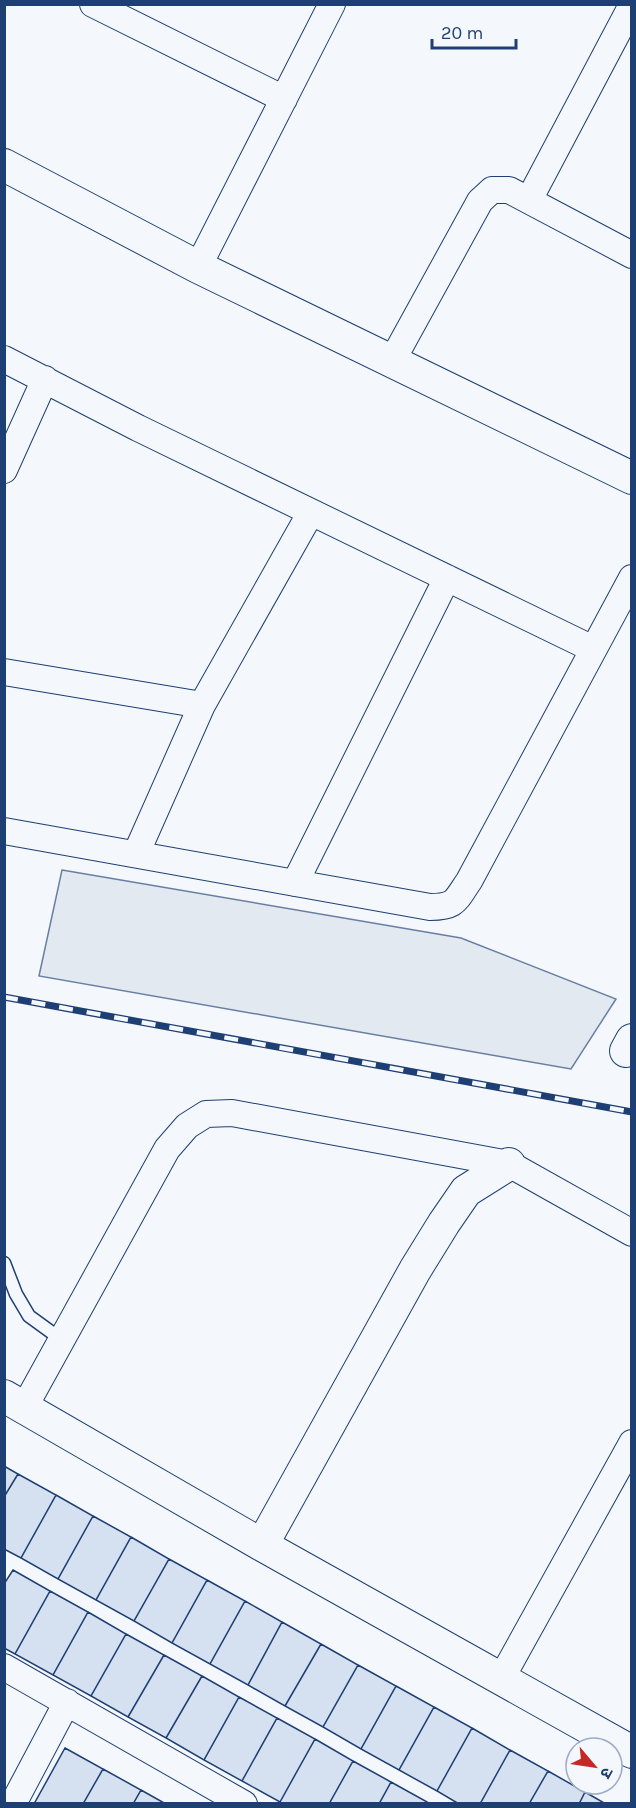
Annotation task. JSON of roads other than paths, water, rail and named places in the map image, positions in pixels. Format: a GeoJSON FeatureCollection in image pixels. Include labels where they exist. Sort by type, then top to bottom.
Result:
{"type":"FeatureCollection","features":[{"type":"Feature","properties":{"kind":"street"},"geometry":{"type":"LineString","coordinates":[[93,4],[284,99]]}},
{"type":"Feature","properties":{"kind":"street"},"geometry":{"type":"LineString","coordinates":[[198,267],[332,4]]}},
{"type":"Feature","properties":{"kind":"street"},"geometry":{"type":"LineString","coordinates":[[529,200],[632,4]]}},
{"type":"Feature","properties":{"kind":"street"},"geometry":{"type":"LineString","coordinates":[[4,165],[198,267],[632,477]]}},
{"type":"Feature","properties":{"kind":"street"},"geometry":{"type":"LineString","coordinates":[[392,361],[480,201],[492,190],[509,190],[632,255]]}},
{"type":"Feature","properties":{"kind":"street"},"geometry":{"type":"LineString","coordinates":[[4,359],[138,428],[593,649]]}},
{"type":"Feature","properties":{"kind":"street"},"geometry":{"type":"LineString","coordinates":[[4,470],[45,379]]}},
{"type":"Feature","properties":{"kind":"street"},"geometry":{"type":"LineString","coordinates":[[136,854],[202,705],[310,512]]}},
{"type":"Feature","properties":{"kind":"street"},"geometry":{"type":"LineString","coordinates":[[295,883],[447,578]]}},
{"type":"Feature","properties":{"kind":"street"},"geometry":{"type":"LineString","coordinates":[[4,831],[429,907],[445,907],[454,902],[469,880],[632,578]]}},
{"type":"Feature","properties":{"kind":"street"},"geometry":{"type":"LineString","coordinates":[[4,672],[202,705]]}},
{"type":"Feature","properties":{"kind":"street"},"geometry":{"type":"LineString","coordinates":[[632,1233],[509,1164],[232,1113],[206,1114],[187,1126],[167,1149],[62,1340],[14,1402],[262,1545],[632,1752]]}},
{"type":"Feature","properties":{"kind":"street"},"geometry":{"type":"LineString","coordinates":[[262,1545],[415,1270],[444,1223],[466,1191],[509,1164]]}},
{"type":"Feature","properties":{"kind":"street"},"geometry":{"type":"LineString","coordinates":[[501,1679],[632,1443]]}},
{"type":"Feature","properties":{"kind":"street"},"geometry":{"type":"LineString","coordinates":[[4,1666],[244,1803]]}},
{"type":"Feature","properties":{"kind":"street"},"geometry":{"type":"LineString","coordinates":[[13,1803],[67,1702]]}},
{"type":"Feature","properties":{"kind":"lane"},"geometry":{"type":"LineString","coordinates":[[4,1263],[16,1294],[29,1316],[62,1340]]}},
{"type":"Feature","properties":{"kind":"railway"},"geometry":{"type":"LineString","coordinates":[[4,997],[632,1112]]}}]}
